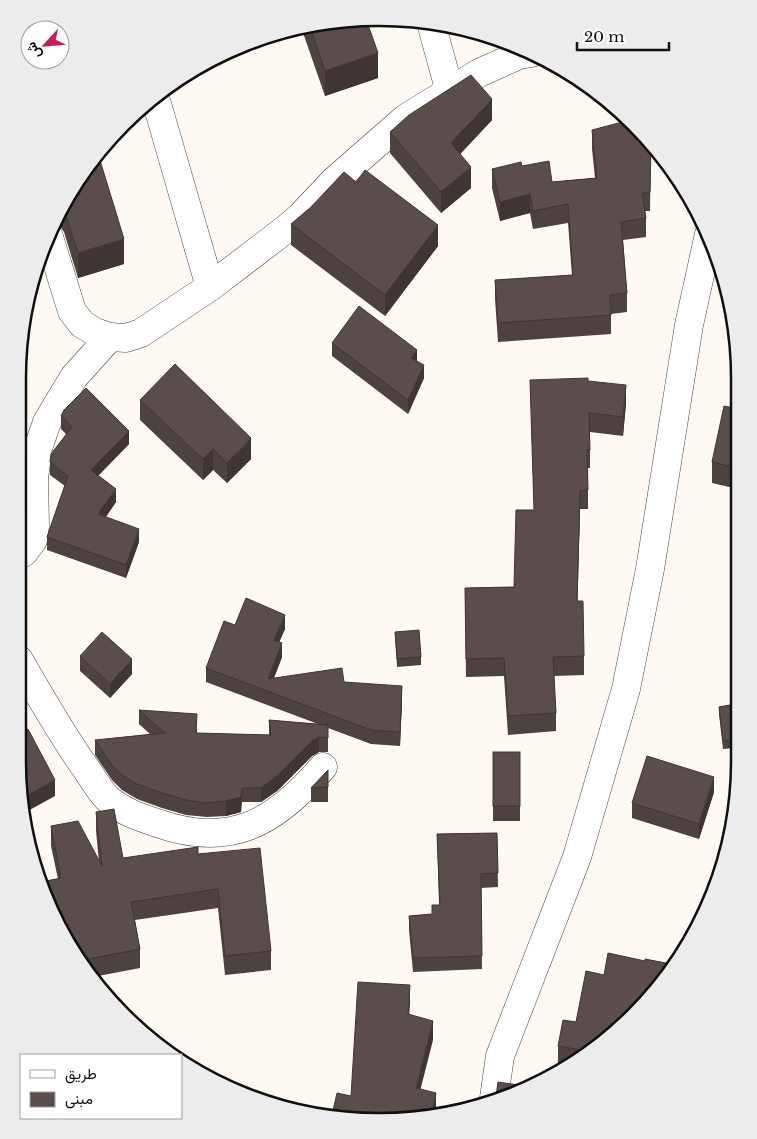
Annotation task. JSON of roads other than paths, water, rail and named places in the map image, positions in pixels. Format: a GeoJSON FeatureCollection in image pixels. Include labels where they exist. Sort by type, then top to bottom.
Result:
{"type":"FeatureCollection","features":[{"type":"Feature","properties":{"kind":"street"},"geometry":{"type":"LineString","coordinates":[[433,31],[450,92]]}},
{"type":"Feature","properties":{"kind":"street"},"geometry":{"type":"LineString","coordinates":[[52,248],[72,311],[82,324],[95,332],[110,337],[126,338],[141,333],[210,287],[300,217],[334,181],[406,118],[479,73],[518,55]]}},
{"type":"Feature","properties":{"kind":"street"},"geometry":{"type":"LineString","coordinates":[[157,105],[210,287]]}},
{"type":"Feature","properties":{"kind":"street"},"geometry":{"type":"LineString","coordinates":[[495,1093],[500,1056],[577,857],[626,689],[650,570],[689,326],[706,249]]}},
{"type":"Feature","properties":{"kind":"street"},"geometry":{"type":"LineString","coordinates":[[26,549],[33,540],[35,526],[35,471],[38,448],[47,422],[74,377],[110,337]]}},
{"type":"Feature","properties":{"kind":"street"},"geometry":{"type":"LineString","coordinates":[[26,672],[55,721],[106,797],[132,815],[169,828],[201,834],[226,832],[248,827],[280,810],[308,784],[322,767]]}}]}
